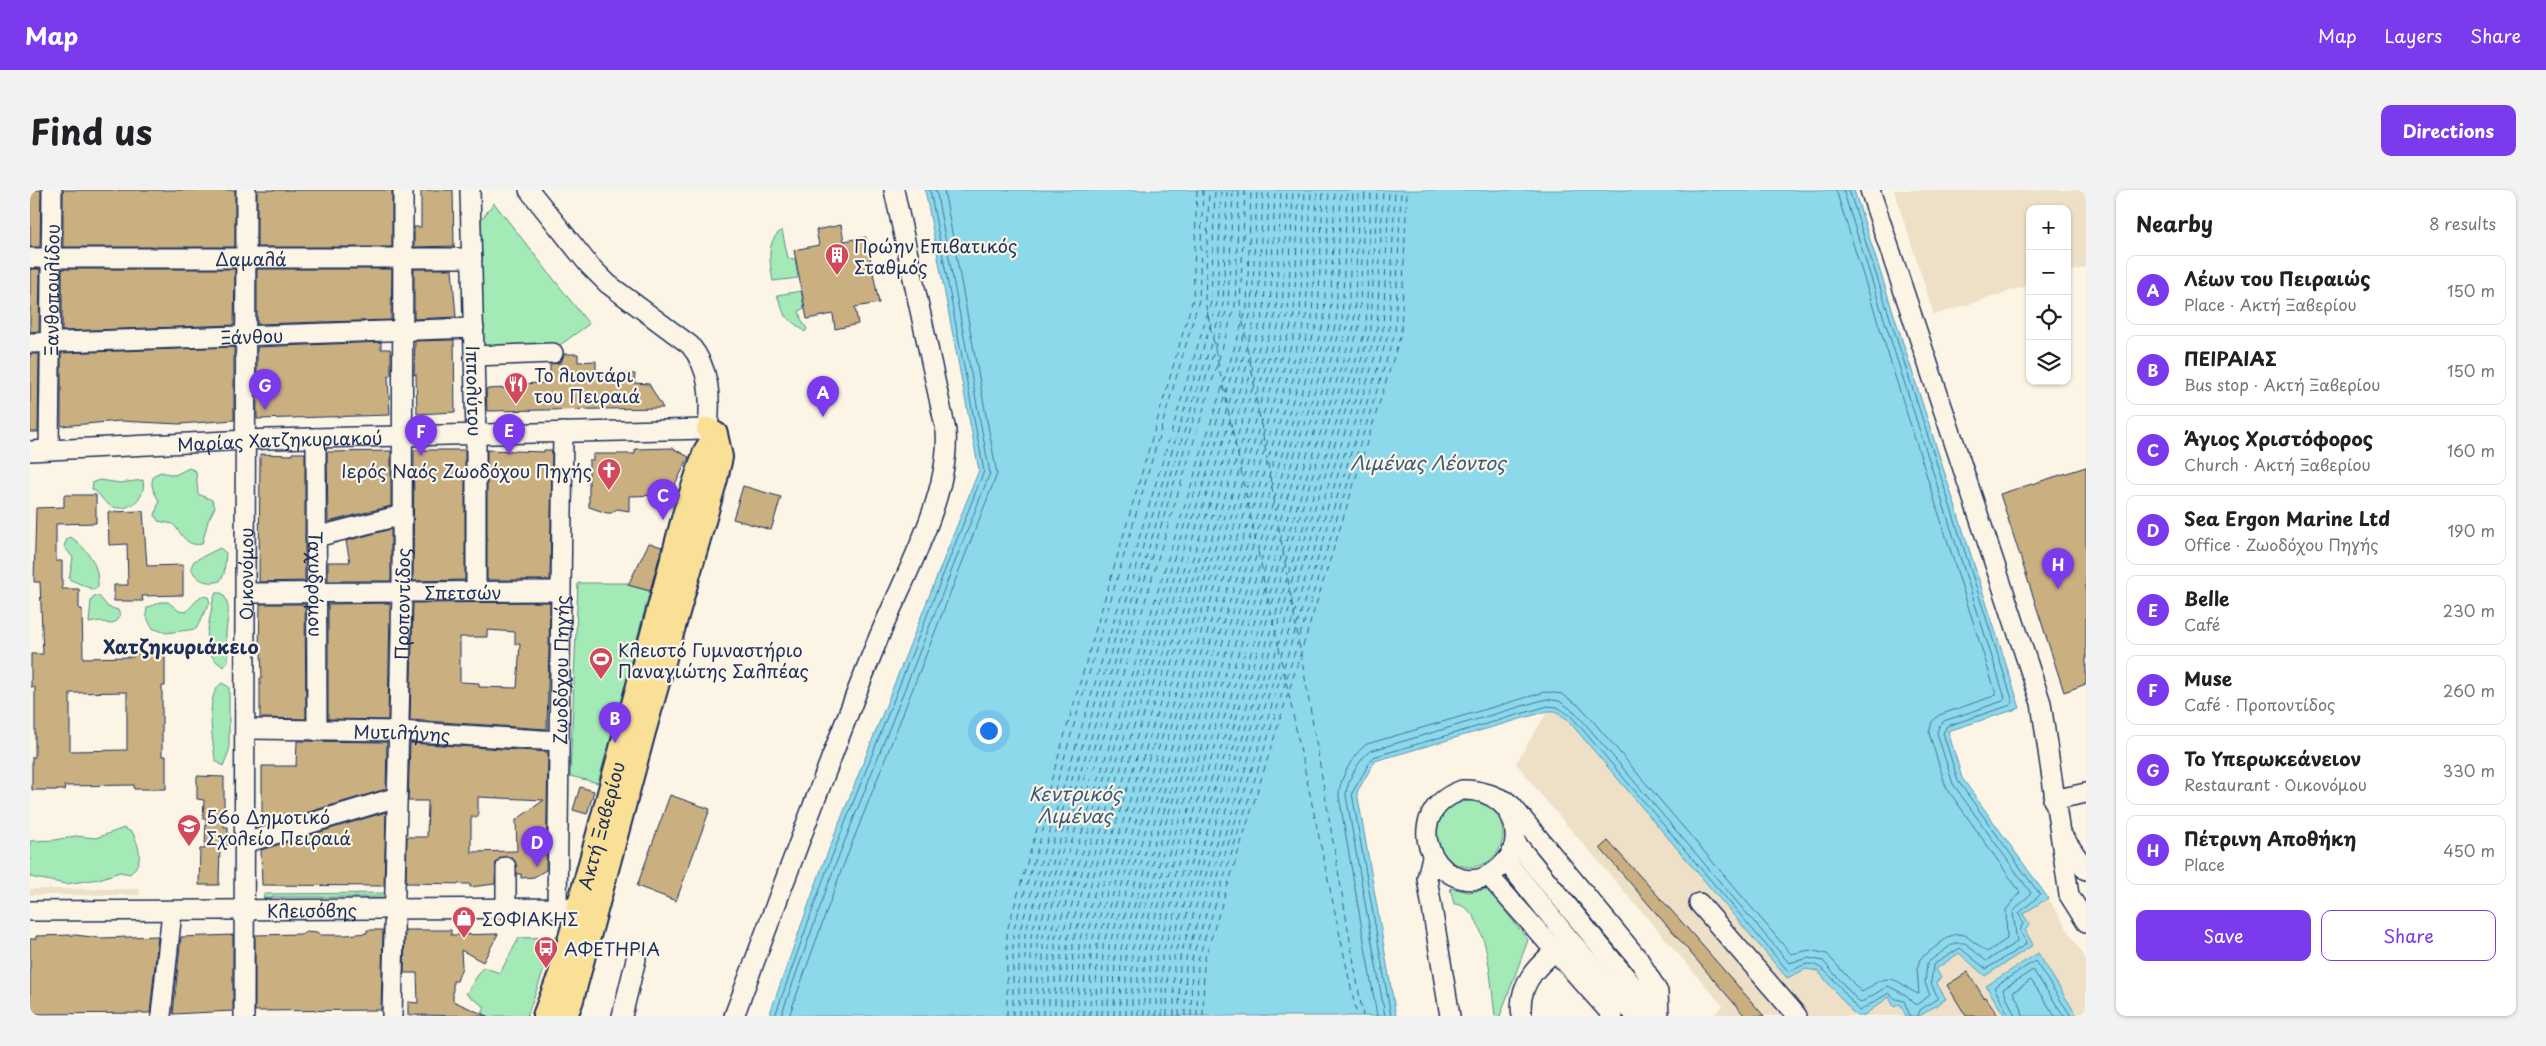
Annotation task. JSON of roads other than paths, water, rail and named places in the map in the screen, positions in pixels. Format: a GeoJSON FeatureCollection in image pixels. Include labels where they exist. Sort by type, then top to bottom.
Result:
{"type":"FeatureCollection","features":[{"type":"Feature","properties":{"kind":"main road","name":"Ακτή Ξαβερίου"},"geometry":{"type":"LineString","coordinates":[[544,1016],[560,974],[685,510],[712,431]]}},
{"type":"Feature","properties":{"kind":"main road","name":"Ακτή Ξαβερίου"},"geometry":{"type":"LineString","coordinates":[[566,1016],[572,1000],[577,909]]}},
{"type":"Feature","properties":{"kind":"street","name":"Ξανθοπουλίδου"},"geometry":{"type":"LineString","coordinates":[[49,450],[52,342],[52,190]]}},
{"type":"Feature","properties":{"kind":"street","name":"Οικονόμου"},"geometry":{"type":"LineString","coordinates":[[244,1016],[247,592],[246,190]]}},
{"type":"Feature","properties":{"kind":"street","name":"Προποντίδος"},"geometry":{"type":"LineString","coordinates":[[392,1016],[402,593],[403,190]]}},
{"type":"Feature","properties":{"kind":"street","name":"Ιππολύτου"},"geometry":{"type":"LineString","coordinates":[[470,190],[476,435],[476,592]]}},
{"type":"Feature","properties":{"kind":"street"},"geometry":{"type":"LineString","coordinates":[[529,190],[578,252],[608,284],[690,345],[696,352],[704,368],[710,394],[712,431]]}},
{"type":"Feature","properties":{"kind":"street"},"geometry":{"type":"LineString","coordinates":[[734,1016],[799,839],[876,643],[930,516],[946,465],[946,430],[894,190]]}},
{"type":"Feature","properties":{"kind":"street"},"geometry":{"type":"LineString","coordinates":[[1870,190],[2041,703],[2058,830],[2069,895],[2086,922]]}},
{"type":"Feature","properties":{"kind":"street","name":"Δαμαλά"},"geometry":{"type":"LineString","coordinates":[[30,258],[403,260],[472,258]]}},
{"type":"Feature","properties":{"kind":"street","name":"Ξάνθου"},"geometry":{"type":"LineString","coordinates":[[30,343],[474,328]]}},
{"type":"Feature","properties":{"kind":"street"},"geometry":{"type":"LineString","coordinates":[[474,356],[553,353]]}},
{"type":"Feature","properties":{"kind":"street","name":"Μαρίας Χατζηκυριακού"},"geometry":{"type":"LineString","coordinates":[[30,451],[247,440],[563,432],[712,431]]}},
{"type":"Feature","properties":{"kind":"street","name":"Ζωοδόχου Πηγής"},"geometry":{"type":"LineString","coordinates":[[563,432],[558,741],[577,909]]}},
{"type":"Feature","properties":{"kind":"street","name":"Ταχυδρόμου"},"geometry":{"type":"LineString","coordinates":[[316,438],[317,731]]}},
{"type":"Feature","properties":{"kind":"street"},"geometry":{"type":"LineString","coordinates":[[316,537],[402,515]]}},
{"type":"Feature","properties":{"kind":"street","name":"Σπετσών"},"geometry":{"type":"LineString","coordinates":[[247,592],[402,593],[560,590]]}},
{"type":"Feature","properties":{"kind":"street","name":"Μυτιλήνης"},"geometry":{"type":"LineString","coordinates":[[246,729],[399,732],[558,741]]}},
{"type":"Feature","properties":{"kind":"street"},"geometry":{"type":"LineString","coordinates":[[1489,794],[1502,802],[1512,817],[1515,842],[1507,862],[1488,875],[1471,879],[1455,876],[1443,869],[1432,858],[1427,844],[1426,830],[1429,817],[1436,806],[1449,795],[1462,790],[1475,790],[1489,794],[1506,801],[1639,960],[1658,992],[1659,1016]]}},
{"type":"Feature","properties":{"kind":"street"},"geometry":{"type":"LineString","coordinates":[[2054,800],[2086,793]]}},
{"type":"Feature","properties":{"kind":"street"},"geometry":{"type":"LineString","coordinates":[[245,842],[397,797]]}},
{"type":"Feature","properties":{"kind":"street"},"geometry":{"type":"LineString","coordinates":[[2058,830],[2086,870]]}},
{"type":"Feature","properties":{"kind":"street"},"geometry":{"type":"LineString","coordinates":[[1515,842],[1647,1003],[1655,1016]]}},
{"type":"Feature","properties":{"kind":"street"},"geometry":{"type":"LineString","coordinates":[[1432,858],[1427,878],[1450,1016]]}},
{"type":"Feature","properties":{"kind":"street"},"geometry":{"type":"LineString","coordinates":[[1507,862],[1562,945],[1613,1016]]}},
{"type":"Feature","properties":{"kind":"street"},"geometry":{"type":"LineString","coordinates":[[503,868],[503,908]]}},
{"type":"Feature","properties":{"kind":"street"},"geometry":{"type":"LineString","coordinates":[[1488,875],[1636,1016]]}},
{"type":"Feature","properties":{"kind":"street"},"geometry":{"type":"LineString","coordinates":[[1699,903],[1796,1016]]}},
{"type":"Feature","properties":{"kind":"street","name":"Κλεισόβης"},"geometry":{"type":"LineString","coordinates":[[30,912],[394,908],[577,909]]}},
{"type":"Feature","properties":{"kind":"street"},"geometry":{"type":"LineString","coordinates":[[161,1016],[172,911]]}},
{"type":"Feature","properties":{"kind":"street"},"geometry":{"type":"LineString","coordinates":[[1522,1016],[1522,994],[1529,978],[1542,961],[1562,945]]}},
{"type":"Feature","properties":{"kind":"street"},"geometry":{"type":"LineString","coordinates":[[622,1016],[636,959]]}},
{"type":"Feature","properties":{"kind":"water","name":"Λιμένας Λέοντος"},"geometry":{"type":"Polygon","coordinates":[[[925,190],[1854,190],[2020,708],[1948,731],[1962,778],[2048,898],[2023,914],[2030,925],[2025,930],[2033,945],[1985,976],[1959,953],[1936,969],[1941,978],[1936,982],[1946,999],[1920,1016],[1906,1016],[1900,1004],[1894,1007],[1889,997],[1863,1016],[1856,1016],[1818,971],[1806,969],[1787,978],[1567,719],[1555,711],[1548,711],[1375,761],[1357,792],[1396,1016],[769,1016],[822,867],[979,470],[925,190]]]}},
{"type":"Feature","properties":{"kind":"water"},"geometry":{"type":"Polygon","coordinates":[[[2038,953],[2077,1016],[2005,1016],[1986,986],[2038,953]]]}},
{"type":"Feature","properties":{"kind":"place","name":"Πρώην Επιβατικός Σταθμός"},"geometry":{"type":"Point","coordinates":[837,276]}},
{"type":"Feature","properties":{"kind":"place","name":"Το λιοντάρι του Πειραιά"},"geometry":{"type":"Point","coordinates":[516,405]}},
{"type":"Feature","properties":{"kind":"place","name":"Το Υπερωκεάνειον"},"geometry":{"type":"Point","coordinates":[265,410]}},
{"type":"Feature","properties":{"kind":"place","name":"Λέων του Πειραιώς"},"geometry":{"type":"Point","coordinates":[823,417]}},
{"type":"Feature","properties":{"kind":"place","name":"Belle"},"geometry":{"type":"Point","coordinates":[509,455]}},
{"type":"Feature","properties":{"kind":"place","name":"Muse"},"geometry":{"type":"Point","coordinates":[421,456]}},
{"type":"Feature","properties":{"kind":"place","name":"Ιερός Ναός Ζωοδόχου Πηγής"},"geometry":{"type":"Point","coordinates":[609,491]}},
{"type":"Feature","properties":{"kind":"place","name":"Άγιος Χριστόφορος"},"geometry":{"type":"Point","coordinates":[663,520]}},
{"type":"Feature","properties":{"kind":"place","name":"Πέτρινη Αποθήκη"},"geometry":{"type":"Point","coordinates":[2058,589]}},
{"type":"Feature","properties":{"kind":"place","name":"Κλειστό Γυμναστήριο Παναγιώτης Σαλπέας"},"geometry":{"type":"Point","coordinates":[601,680]}},
{"type":"Feature","properties":{"kind":"place","name":"ΠΕΙΡΑΙΑΣ"},"geometry":{"type":"Point","coordinates":[615,743]}},
{"type":"Feature","properties":{"kind":"place","name":"56ο Δημοτικό Σχολείο Πειραιά"},"geometry":{"type":"Point","coordinates":[189,847]}},
{"type":"Feature","properties":{"kind":"place","name":"Sea Ergon Marine Ltd"},"geometry":{"type":"Point","coordinates":[537,867]}},
{"type":"Feature","properties":{"kind":"place","name":"ΣΟΦΙΑΚΗΣ"},"geometry":{"type":"Point","coordinates":[464,939]}},
{"type":"Feature","properties":{"kind":"place","name":"ΑΦΕΤΗΡΙΑ"},"geometry":{"type":"Point","coordinates":[546,969]}},
{"type":"Feature","properties":{"kind":"district","name":"Χατζηκυριάκειο"},"geometry":{"type":"Point","coordinates":[181,646]}},
{"type":"Feature","properties":{"kind":"water label","name":"Κεντρικός Λιμένας"},"geometry":{"type":"Point","coordinates":[1075,804]}}]}
